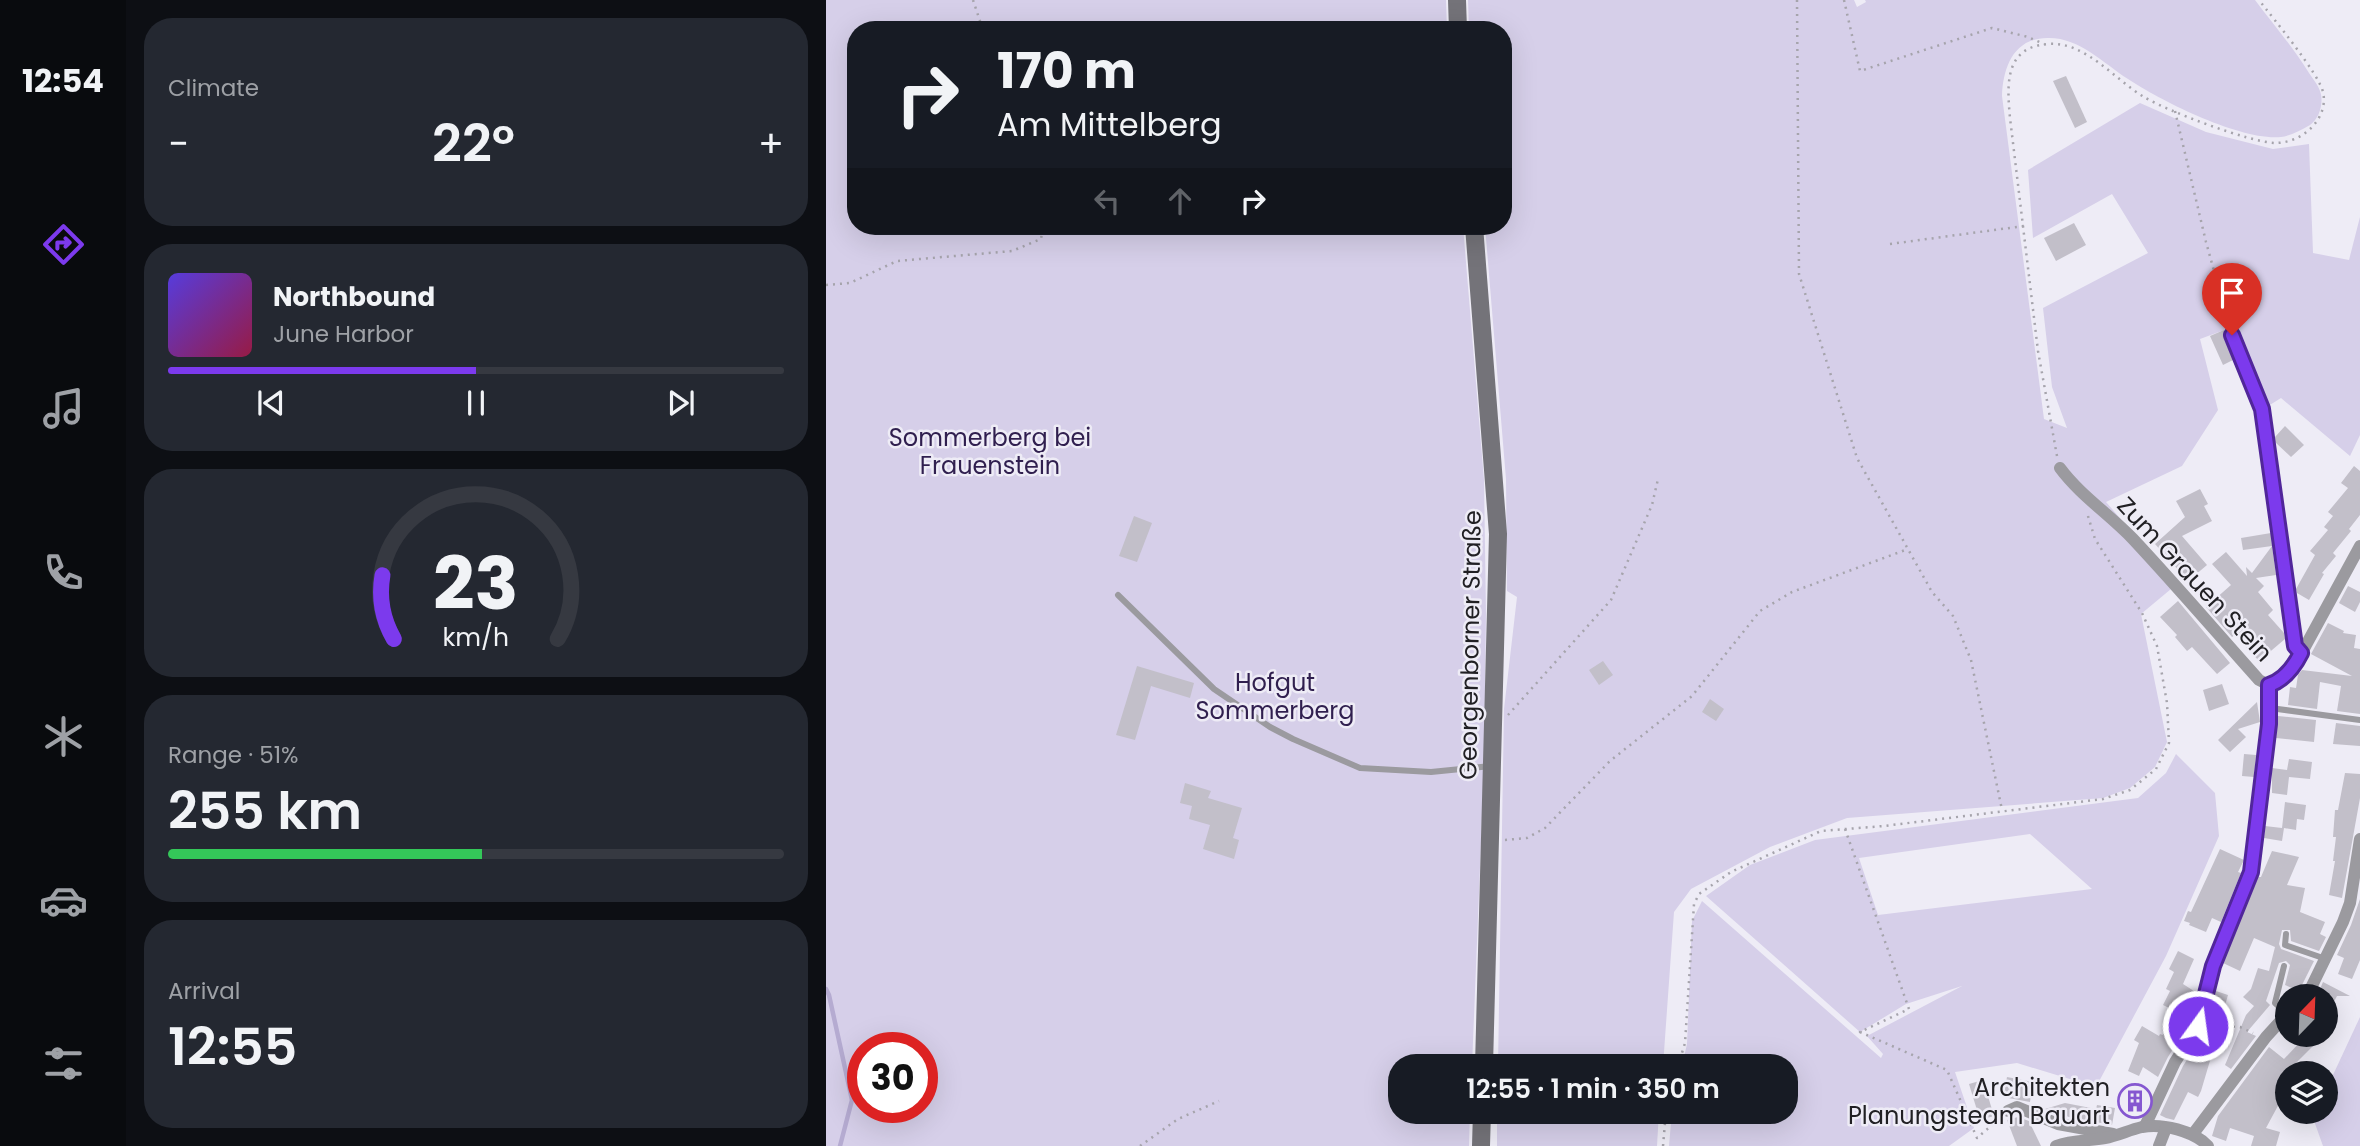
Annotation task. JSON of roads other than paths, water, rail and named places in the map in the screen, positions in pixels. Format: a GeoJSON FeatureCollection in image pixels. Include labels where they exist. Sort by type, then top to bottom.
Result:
{"type":"FeatureCollection","features":[{"type":"Feature","properties":{"kind":"main road"},"geometry":{"type":"LineString","coordinates":[[1457,0],[1458,21]]}},
{"type":"Feature","properties":{"kind":"main road","name":"Georgenborner Straße"},"geometry":{"type":"LineString","coordinates":[[1476,235],[1498,534],[1484,1054]]}},
{"type":"Feature","properties":{"kind":"main road"},"geometry":{"type":"LineString","coordinates":[[1481,1146],[1482,1124]]}},
{"type":"Feature","properties":{"kind":"street"},"geometry":{"type":"LineString","coordinates":[[2232,335],[2262,409],[2295,646],[2301,653]]}},
{"type":"Feature","properties":{"kind":"street","name":"Zum Grauen Stein"},"geometry":{"type":"LineString","coordinates":[[2060,468],[2080,493],[2126,532],[2259,680],[2269,685],[2270,708],[2251,872],[2213,966],[2198,1026],[2175,1062],[2145,1126]]}},
{"type":"Feature","properties":{"kind":"street"},"geometry":{"type":"LineString","coordinates":[[2269,685],[2274,684],[2294,667],[2360,546]]}},
{"type":"Feature","properties":{"kind":"street"},"geometry":{"type":"LineString","coordinates":[[2313,984],[2350,903],[2360,839]]}},
{"type":"Feature","properties":{"kind":"street"},"geometry":{"type":"LineString","coordinates":[[2193,1134],[2275,1027]]}},
{"type":"Feature","properties":{"kind":"street"},"geometry":{"type":"LineString","coordinates":[[2008,1111],[2017,1107],[2058,1124],[2117,1135]]}},
{"type":"Feature","properties":{"kind":"street"},"geometry":{"type":"LineString","coordinates":[[2056,1146],[2117,1135],[2145,1126],[2193,1134],[2208,1146]]}},
{"type":"Feature","properties":{"kind":"street"},"geometry":{"type":"LineString","coordinates":[[2159,1146],[2166,1128]]}},
{"type":"Feature","properties":{"kind":"lane"},"geometry":{"type":"LineString","coordinates":[[1118,596],[1214,689],[1270,727],[1293,739],[1360,768],[1431,772],[1493,766]]}},
{"type":"Feature","properties":{"kind":"lane"},"geometry":{"type":"LineString","coordinates":[[2270,708],[2360,720]]}},
{"type":"Feature","properties":{"kind":"lane"},"geometry":{"type":"LineString","coordinates":[[2286,933],[2285,945],[2326,959]]}},
{"type":"Feature","properties":{"kind":"lane"},"geometry":{"type":"LineString","coordinates":[[2280,984],[2284,966]]}},
{"type":"Feature","properties":{"kind":"waterway"},"geometry":{"type":"LineString","coordinates":[[826,989],[852,1100],[840,1146]]}},
{"type":"Feature","properties":{"kind":"place","name":"Architekten Planungsteam Bauart"},"geometry":{"type":"Point","coordinates":[2135,1101]}},
{"type":"Feature","properties":{"kind":"park label","name":"Sommerberg bei Frauenstein"},"geometry":{"type":"Point","coordinates":[990,451]}},
{"type":"Feature","properties":{"kind":"park label","name":"Hofgut Sommerberg"},"geometry":{"type":"Point","coordinates":[1275,696]}}]}
